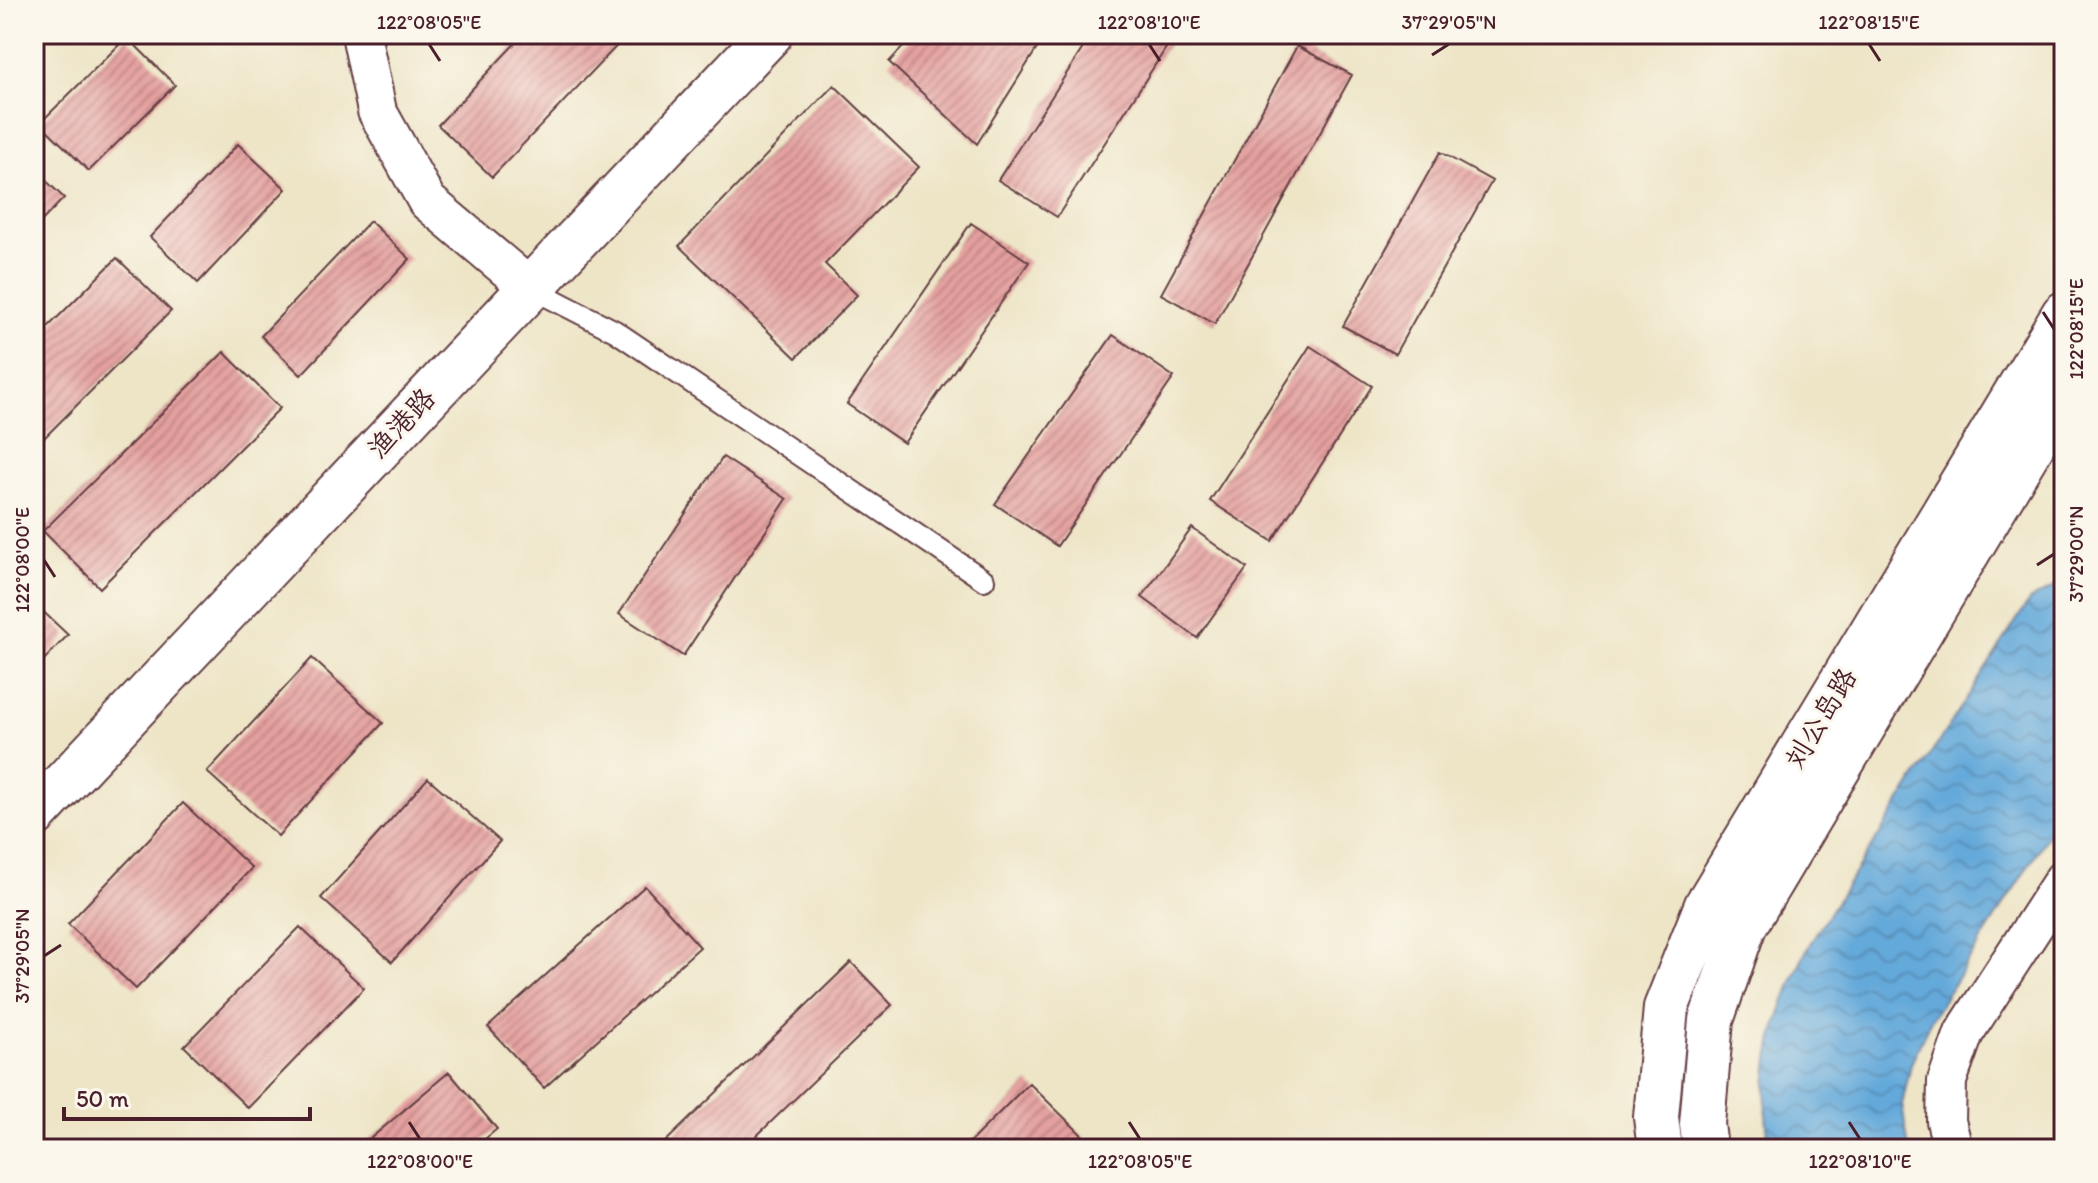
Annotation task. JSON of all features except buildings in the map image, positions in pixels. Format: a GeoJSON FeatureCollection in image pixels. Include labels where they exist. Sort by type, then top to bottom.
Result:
{"type":"FeatureCollection","features":[{"type":"Feature","properties":{"kind":"main road","name":"渔港路"},"geometry":{"type":"LineString","coordinates":[[34,815],[770,34]]}},
{"type":"Feature","properties":{"kind":"main road","name":"刘公岛路"},"geometry":{"type":"LineString","coordinates":[[1660,1149],[1656,1117],[1666,1008],[1707,905],[2064,314]]}},
{"type":"Feature","properties":{"kind":"main road","name":"刘公岛路"},"geometry":{"type":"LineString","coordinates":[[1705,1149],[1702,1124],[1711,1020],[1744,926],[2064,391]]}},
{"type":"Feature","properties":{"kind":"street"},"geometry":{"type":"LineString","coordinates":[[361,34],[377,111],[427,201],[529,287]]}},
{"type":"Feature","properties":{"kind":"street"},"geometry":{"type":"LineString","coordinates":[[1953,1149],[1946,1121],[1947,1081],[1964,1033],[2064,879]]}},
{"type":"Feature","properties":{"kind":"lane"},"geometry":{"type":"LineString","coordinates":[[529,287],[615,331],[984,580]]}},
{"type":"Feature","properties":{"kind":"water"},"geometry":{"type":"Polygon","coordinates":[[[2064,581],[2064,810],[1930,1021],[1911,1064],[1902,1105],[1909,1149],[1770,1149],[1766,1120],[1768,1066],[1780,1014],[1800,963],[2029,601],[2064,581]]]}}]}
